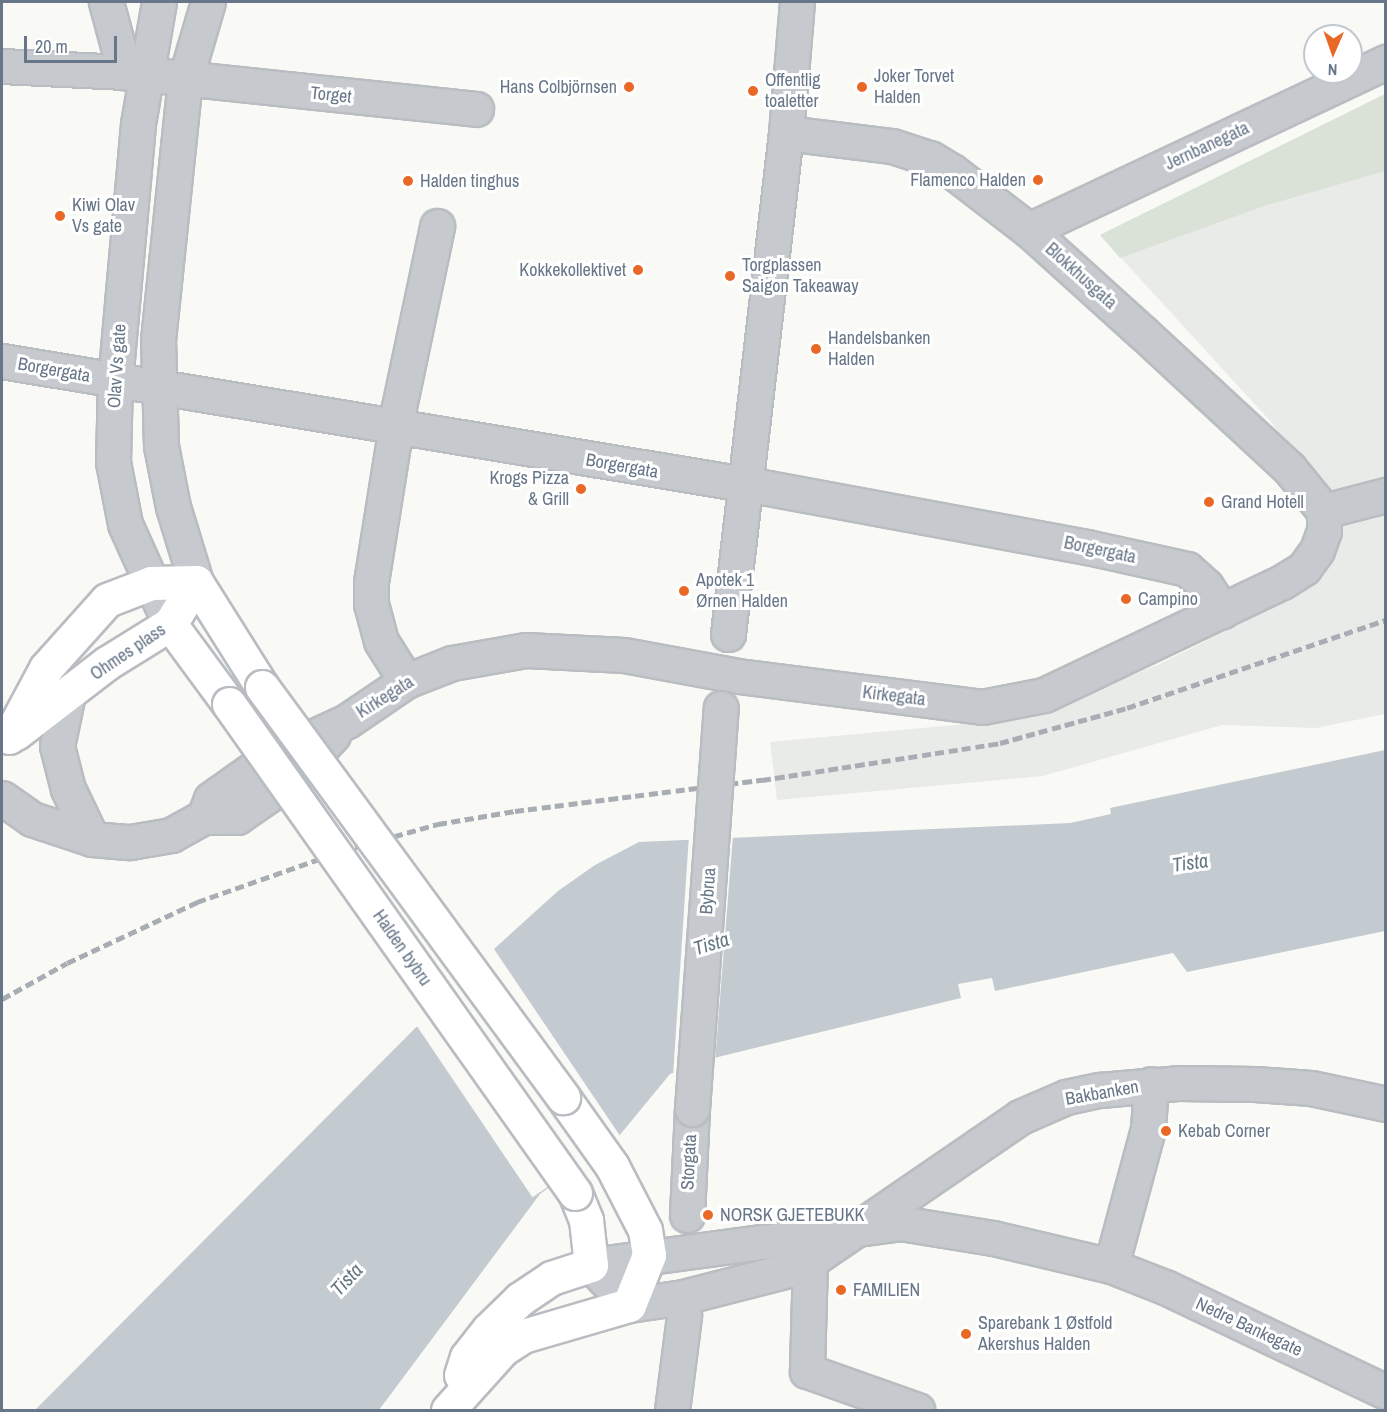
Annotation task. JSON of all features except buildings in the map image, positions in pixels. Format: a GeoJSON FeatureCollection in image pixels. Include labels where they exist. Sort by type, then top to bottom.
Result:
{"type":"FeatureCollection","features":[{"type":"Feature","properties":{"kind":"main road","name":"Ohmes plass"},"geometry":{"type":"LineString","coordinates":[[5,741],[46,668],[90,615],[124,591],[151,583],[196,582]]}},
{"type":"Feature","properties":{"kind":"main road","name":"Ohmes plass"},"geometry":{"type":"LineString","coordinates":[[5,741],[107,663],[170,624],[196,582]]}},
{"type":"Feature","properties":{"kind":"main road"},"geometry":{"type":"LineString","coordinates":[[196,582],[262,687],[612,1166],[645,1230],[649,1255],[629,1305],[523,1336],[503,1349],[449,1409]]}},
{"type":"Feature","properties":{"kind":"main road","name":"Olav Vs gate"},"geometry":{"type":"LineString","coordinates":[[170,624],[229,704]]}},
{"type":"Feature","properties":{"kind":"main road","name":"Halden bybru"},"geometry":{"type":"LineString","coordinates":[[229,704],[574,1193],[586,1221],[591,1265]]}},
{"type":"Feature","properties":{"kind":"main road"},"geometry":{"type":"LineString","coordinates":[[449,1409],[467,1357],[488,1330],[520,1299],[551,1278],[591,1265]]}},
{"type":"Feature","properties":{"kind":"street"},"geometry":{"type":"LineString","coordinates":[[106,2],[134,74]]}},
{"type":"Feature","properties":{"kind":"street","name":"Olav Vs gate"},"geometry":{"type":"LineString","coordinates":[[159,2],[134,74],[115,380],[113,462],[125,524],[170,624]]}},
{"type":"Feature","properties":{"kind":"street"},"geometry":{"type":"LineString","coordinates":[[196,582],[173,507],[161,446],[158,340],[185,80],[208,2]]}},
{"type":"Feature","properties":{"kind":"street"},"geometry":{"type":"LineString","coordinates":[[728,634],[786,133],[798,2]]}},
{"type":"Feature","properties":{"kind":"street","name":"Jernbanegata"},"geometry":{"type":"LineString","coordinates":[[1029,230],[1386,62]]}},
{"type":"Feature","properties":{"kind":"street","name":"Torget"},"geometry":{"type":"LineString","coordinates":[[2,66],[134,74],[476,110]]}},
{"type":"Feature","properties":{"kind":"street","name":"Blokkhusgata"},"geometry":{"type":"LineString","coordinates":[[786,133],[892,146],[930,158],[1029,230],[1289,468],[1324,511]]}},
{"type":"Feature","properties":{"kind":"street"},"geometry":{"type":"LineString","coordinates":[[406,681],[381,641],[371,604],[371,582],[437,226]]}},
{"type":"Feature","properties":{"kind":"street","name":"Borgergata"},"geometry":{"type":"LineString","coordinates":[[2,361],[1088,546],[1187,569],[1206,586],[1222,611]]}},
{"type":"Feature","properties":{"kind":"street"},"geometry":{"type":"LineString","coordinates":[[1324,511],[1386,495]]}},
{"type":"Feature","properties":{"kind":"street","name":"Kirkegata"},"geometry":{"type":"LineString","coordinates":[[2,798],[32,819],[93,839],[130,842],[171,835],[204,817],[237,817],[289,781],[347,721],[406,681],[452,663],[505,654],[572,650],[624,655],[738,676],[982,707],[1044,695],[1222,611],[1304,568],[1324,531],[1324,511]]}},
{"type":"Feature","properties":{"kind":"street"},"geometry":{"type":"LineString","coordinates":[[68,694],[57,746],[68,789],[93,839]]}},
{"type":"Feature","properties":{"kind":"street","name":"Bybrua"},"geometry":{"type":"LineString","coordinates":[[692,1109],[722,700]]}},
{"type":"Feature","properties":{"kind":"street"},"geometry":{"type":"LineString","coordinates":[[1111,1266],[1148,1129],[1151,1084]]}},
{"type":"Feature","properties":{"kind":"street","name":"Bakbanken"},"geometry":{"type":"LineString","coordinates":[[629,1305],[763,1278],[810,1262],[854,1228],[1029,1113],[1066,1097],[1151,1084],[1283,1086],[1386,1104]]}},
{"type":"Feature","properties":{"kind":"street","name":"Storgata"},"geometry":{"type":"LineString","coordinates":[[687,1215],[692,1109]]}},
{"type":"Feature","properties":{"kind":"street","name":"Nedre Bankegate"},"geometry":{"type":"LineString","coordinates":[[854,1228],[900,1223],[993,1238],[1111,1266],[1165,1287],[1386,1392]]}},
{"type":"Feature","properties":{"kind":"street","name":"Bakbanken"},"geometry":{"type":"LineString","coordinates":[[591,1265],[649,1255],[734,1247],[854,1228]]}},
{"type":"Feature","properties":{"kind":"street"},"geometry":{"type":"LineString","coordinates":[[810,1262],[807,1371],[917,1410]]}},
{"type":"Feature","properties":{"kind":"street"},"geometry":{"type":"LineString","coordinates":[[591,1265],[629,1305]]}},
{"type":"Feature","properties":{"kind":"street"},"geometry":{"type":"LineString","coordinates":[[672,1410],[684,1316]]}},
{"type":"Feature","properties":{"kind":"shaded area"},"geometry":{"type":"Polygon","coordinates":[[[1385,94],[1385,714],[1316,728],[1222,725],[1043,776],[777,800],[770,742],[987,722],[1043,711],[1160,664],[1303,592],[1324,511],[1273,424],[1100,235],[1385,94]]]}},
{"type":"Feature","properties":{"kind":"shaded area"},"geometry":{"type":"Polygon","coordinates":[[[1385,94],[1385,171],[1267,205],[1120,258],[1100,235],[1385,94]]]}},
{"type":"Feature","properties":{"kind":"water","name":"Tista"},"geometry":{"type":"Polygon","coordinates":[[[1385,750],[1385,931],[1187,972],[1173,953],[995,991],[992,978],[958,984],[961,998],[718,1057],[670,1074],[619,1136],[540,1194],[379,1410],[35,1410],[494,949],[558,891],[595,865],[639,842],[1070,823],[1111,814],[1110,808],[1385,750]]]}},
{"type":"Feature","properties":{"kind":"pier"},"geometry":{"type":"Polygon","coordinates":[[[689,835],[733,835],[715,1061],[673,1076],[689,835]]]}},
{"type":"Feature","properties":{"kind":"pier"},"geometry":{"type":"Polygon","coordinates":[[[492,946],[621,1138],[532,1197],[403,1006],[492,946]]]}},
{"type":"Feature","properties":{"kind":"railway"},"geometry":{"type":"LineString","coordinates":[[2,999],[67,963],[197,902],[342,851],[438,824],[515,811],[762,780],[1000,743],[1127,708],[1386,620]]}},
{"type":"Feature","properties":{"kind":"place","name":"Hans Colbjörnsen"},"geometry":{"type":"Point","coordinates":[629,87]}},
{"type":"Feature","properties":{"kind":"place","name":"Joker Torvet Halden"},"geometry":{"type":"Point","coordinates":[862,87]}},
{"type":"Feature","properties":{"kind":"place","name":"Offentlig toaletter"},"geometry":{"type":"Point","coordinates":[753,91]}},
{"type":"Feature","properties":{"kind":"place","name":"Flamenco Halden"},"geometry":{"type":"Point","coordinates":[1038,180]}},
{"type":"Feature","properties":{"kind":"place","name":"Halden tinghus"},"geometry":{"type":"Point","coordinates":[408,181]}},
{"type":"Feature","properties":{"kind":"place","name":"Kiwi Olav Vs gate"},"geometry":{"type":"Point","coordinates":[60,216]}},
{"type":"Feature","properties":{"kind":"place","name":"Kokkekollektivet"},"geometry":{"type":"Point","coordinates":[638,270]}},
{"type":"Feature","properties":{"kind":"place","name":"Torgplassen Saigon Takeaway"},"geometry":{"type":"Point","coordinates":[730,276]}},
{"type":"Feature","properties":{"kind":"place","name":"Handelsbanken Halden"},"geometry":{"type":"Point","coordinates":[816,349]}},
{"type":"Feature","properties":{"kind":"place","name":"Krogs Pizza & Grill"},"geometry":{"type":"Point","coordinates":[581,489]}},
{"type":"Feature","properties":{"kind":"place","name":"Grand Hotell"},"geometry":{"type":"Point","coordinates":[1209,502]}},
{"type":"Feature","properties":{"kind":"place","name":"Apotek 1 Ørnen Halden"},"geometry":{"type":"Point","coordinates":[684,591]}},
{"type":"Feature","properties":{"kind":"place","name":"Campino"},"geometry":{"type":"Point","coordinates":[1126,599]}},
{"type":"Feature","properties":{"kind":"place","name":"Kebab Corner"},"geometry":{"type":"Point","coordinates":[1166,1131]}},
{"type":"Feature","properties":{"kind":"place","name":"NORSK GJETEBUKK"},"geometry":{"type":"Point","coordinates":[708,1215]}},
{"type":"Feature","properties":{"kind":"place","name":"FAMILIEN"},"geometry":{"type":"Point","coordinates":[841,1290]}},
{"type":"Feature","properties":{"kind":"place","name":"Sparebank 1 Østfold Akershus Halden"},"geometry":{"type":"Point","coordinates":[966,1334]}}]}
